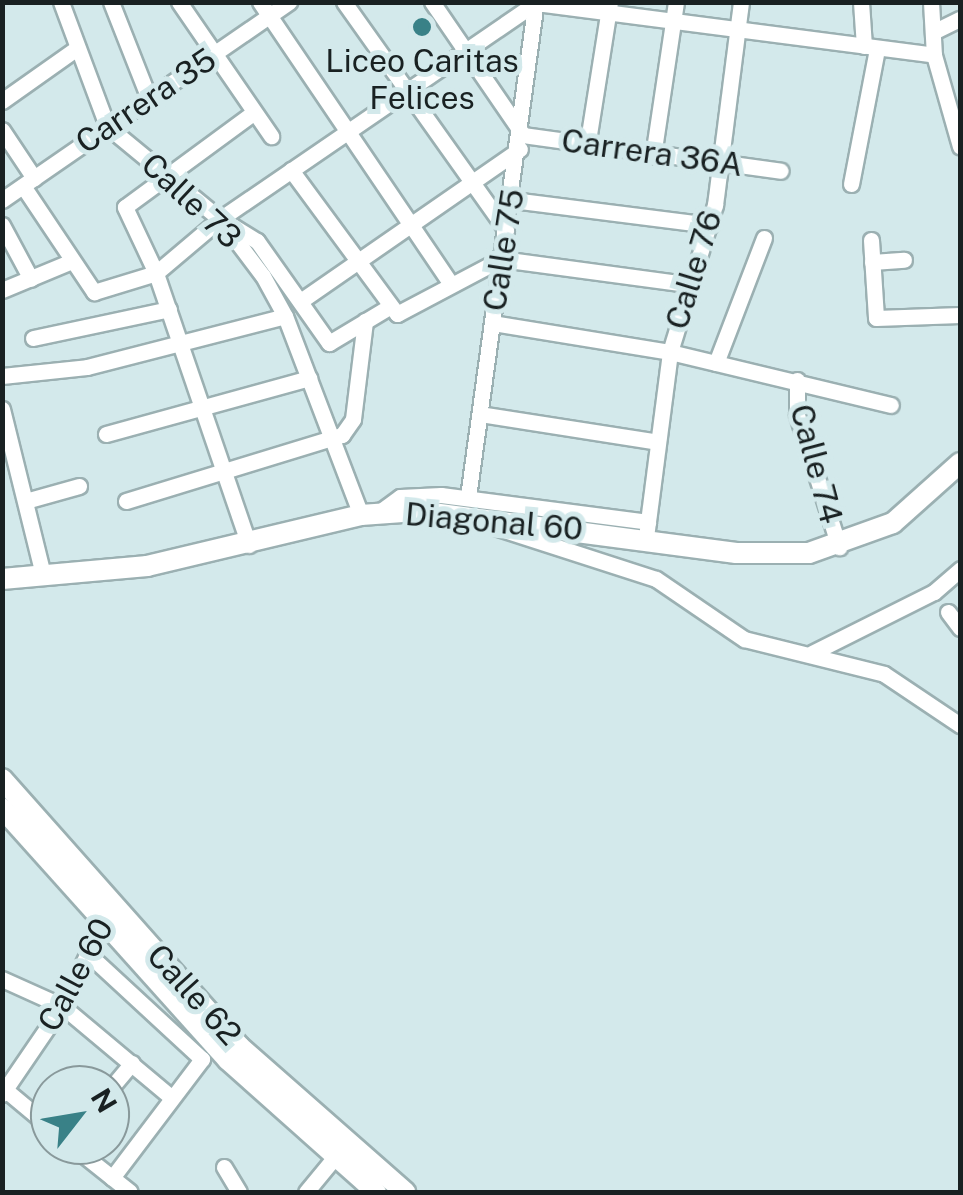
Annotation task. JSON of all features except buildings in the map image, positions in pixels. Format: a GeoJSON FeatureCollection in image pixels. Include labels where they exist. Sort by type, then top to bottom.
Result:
{"type":"FeatureCollection","features":[{"type":"Feature","properties":{"kind":"main road","name":"Diagonal 60"},"geometry":{"type":"LineString","coordinates":[[2,578],[147,566],[370,514],[469,505],[647,530],[762,555],[839,547],[919,506],[960,464]]}},
{"type":"Feature","properties":{"kind":"main road","name":"Calle 62"},"geometry":{"type":"LineString","coordinates":[[2,779],[228,1060],[376,1192]]}},
{"type":"Feature","properties":{"kind":"main road","name":"Calle 62"},"geometry":{"type":"LineString","coordinates":[[2,808],[272,1078],[405,1192]]}},
{"type":"Feature","properties":{"kind":"street","name":"Calle 73"},"geometry":{"type":"LineString","coordinates":[[61,2],[107,126],[220,219],[286,316],[332,441],[370,514]]}},
{"type":"Feature","properties":{"kind":"street"},"geometry":{"type":"LineString","coordinates":[[111,2],[148,96]]}},
{"type":"Feature","properties":{"kind":"street"},"geometry":{"type":"LineString","coordinates":[[180,2],[253,114],[272,136]]}},
{"type":"Feature","properties":{"kind":"street","name":"Carrera 35"},"geometry":{"type":"LineString","coordinates":[[2,200],[148,96],[214,55],[264,10],[289,2]]}},
{"type":"Feature","properties":{"kind":"street"},"geometry":{"type":"LineString","coordinates":[[344,2],[506,230]]}},
{"type":"Feature","properties":{"kind":"street"},"geometry":{"type":"LineString","coordinates":[[302,300],[521,142],[432,2]]}},
{"type":"Feature","properties":{"kind":"street"},"geometry":{"type":"LineString","coordinates":[[653,156],[676,2]]}},
{"type":"Feature","properties":{"kind":"street","name":"Calle 76"},"geometry":{"type":"LineString","coordinates":[[647,530],[670,352],[687,284],[710,225],[741,2]]}},
{"type":"Feature","properties":{"kind":"street"},"geometry":{"type":"LineString","coordinates":[[851,184],[870,48],[862,2]]}},
{"type":"Feature","properties":{"kind":"street"},"geometry":{"type":"LineString","coordinates":[[931,2],[934,55],[953,97],[960,146]]}},
{"type":"Feature","properties":{"kind":"street"},"geometry":{"type":"LineString","coordinates":[[2,130],[72,261],[94,292],[156,273],[220,219],[464,51],[511,9],[536,3],[610,7],[738,31],[934,55]]}},
{"type":"Feature","properties":{"kind":"street","name":"Calle 75"},"geometry":{"type":"LineString","coordinates":[[469,505],[501,259],[521,142],[536,3]]}},
{"type":"Feature","properties":{"kind":"street"},"geometry":{"type":"LineString","coordinates":[[588,147],[610,7]]}},
{"type":"Feature","properties":{"kind":"street"},"geometry":{"type":"LineString","coordinates":[[264,10],[450,283]]}},
{"type":"Feature","properties":{"kind":"street"},"geometry":{"type":"LineString","coordinates":[[933,32],[960,19]]}},
{"type":"Feature","properties":{"kind":"street"},"geometry":{"type":"LineString","coordinates":[[2,101],[77,48]]}},
{"type":"Feature","properties":{"kind":"street"},"geometry":{"type":"LineString","coordinates":[[250,545],[156,273],[125,206],[253,114]]}},
{"type":"Feature","properties":{"kind":"street","name":"Carrera 36A"},"geometry":{"type":"LineString","coordinates":[[521,142],[781,171]]}},
{"type":"Feature","properties":{"kind":"street"},"geometry":{"type":"LineString","coordinates":[[291,170],[391,310]]}},
{"type":"Feature","properties":{"kind":"street"},"geometry":{"type":"LineString","coordinates":[[512,200],[710,225]]}},
{"type":"Feature","properties":{"kind":"street"},"geometry":{"type":"LineString","coordinates":[[220,219],[257,241],[302,300],[329,344],[366,322],[501,259],[687,284]]}},
{"type":"Feature","properties":{"kind":"street"},"geometry":{"type":"LineString","coordinates":[[2,225],[31,279]]}},
{"type":"Feature","properties":{"kind":"street"},"geometry":{"type":"LineString","coordinates":[[716,363],[764,238]]}},
{"type":"Feature","properties":{"kind":"street"},"geometry":{"type":"LineString","coordinates":[[871,240],[876,318],[960,315]]}},
{"type":"Feature","properties":{"kind":"street"},"geometry":{"type":"LineString","coordinates":[[872,262],[904,260]]}},
{"type":"Feature","properties":{"kind":"street"},"geometry":{"type":"LineString","coordinates":[[2,290],[72,261]]}},
{"type":"Feature","properties":{"kind":"street"},"geometry":{"type":"LineString","coordinates":[[32,338],[94,330],[169,309]]}},
{"type":"Feature","properties":{"kind":"street"},"geometry":{"type":"LineString","coordinates":[[2,376],[87,366],[286,316]]}},
{"type":"Feature","properties":{"kind":"street"},"geometry":{"type":"LineString","coordinates":[[126,501],[332,441],[354,420],[366,322]]}},
{"type":"Feature","properties":{"kind":"street"},"geometry":{"type":"LineString","coordinates":[[493,323],[670,352],[890,405]]}},
{"type":"Feature","properties":{"kind":"street"},"geometry":{"type":"LineString","coordinates":[[106,434],[309,378]]}},
{"type":"Feature","properties":{"kind":"street","name":"Calle 74"},"geometry":{"type":"LineString","coordinates":[[797,380],[797,415],[839,547]]}},
{"type":"Feature","properties":{"kind":"street"},"geometry":{"type":"LineString","coordinates":[[3,413],[10,465],[29,500],[43,575]]}},
{"type":"Feature","properties":{"kind":"street"},"geometry":{"type":"LineString","coordinates":[[480,414],[658,442]]}},
{"type":"Feature","properties":{"kind":"street"},"geometry":{"type":"LineString","coordinates":[[29,500],[79,486]]}},
{"type":"Feature","properties":{"kind":"street"},"geometry":{"type":"LineString","coordinates":[[469,505],[496,528],[656,579],[744,638],[884,674],[960,726]]}},
{"type":"Feature","properties":{"kind":"street"},"geometry":{"type":"LineString","coordinates":[[812,653],[934,592],[960,569]]}},
{"type":"Feature","properties":{"kind":"street"},"geometry":{"type":"LineString","coordinates":[[948,612],[960,628]]}},
{"type":"Feature","properties":{"kind":"street","name":"Calle 60"},"geometry":{"type":"LineString","coordinates":[[4,1091],[62,1006],[108,913]]}},
{"type":"Feature","properties":{"kind":"street"},"geometry":{"type":"LineString","coordinates":[[86,952],[202,1059],[112,1178]]}},
{"type":"Feature","properties":{"kind":"street"},"geometry":{"type":"LineString","coordinates":[[2,980],[62,1006],[172,1098]]}},
{"type":"Feature","properties":{"kind":"street"},"geometry":{"type":"LineString","coordinates":[[4,1091],[30,1111]]}},
{"type":"Feature","properties":{"kind":"street"},"geometry":{"type":"LineString","coordinates":[[306,1192],[335,1157]]}},
{"type":"Feature","properties":{"kind":"street"},"geometry":{"type":"LineString","coordinates":[[96,1165],[130,1192]]}},
{"type":"Feature","properties":{"kind":"street"},"geometry":{"type":"LineString","coordinates":[[224,1168],[239,1192]]}},
{"type":"Feature","properties":{"kind":"place","name":"Liceo Caritas Felices"},"geometry":{"type":"Point","coordinates":[422,27]}}]}
